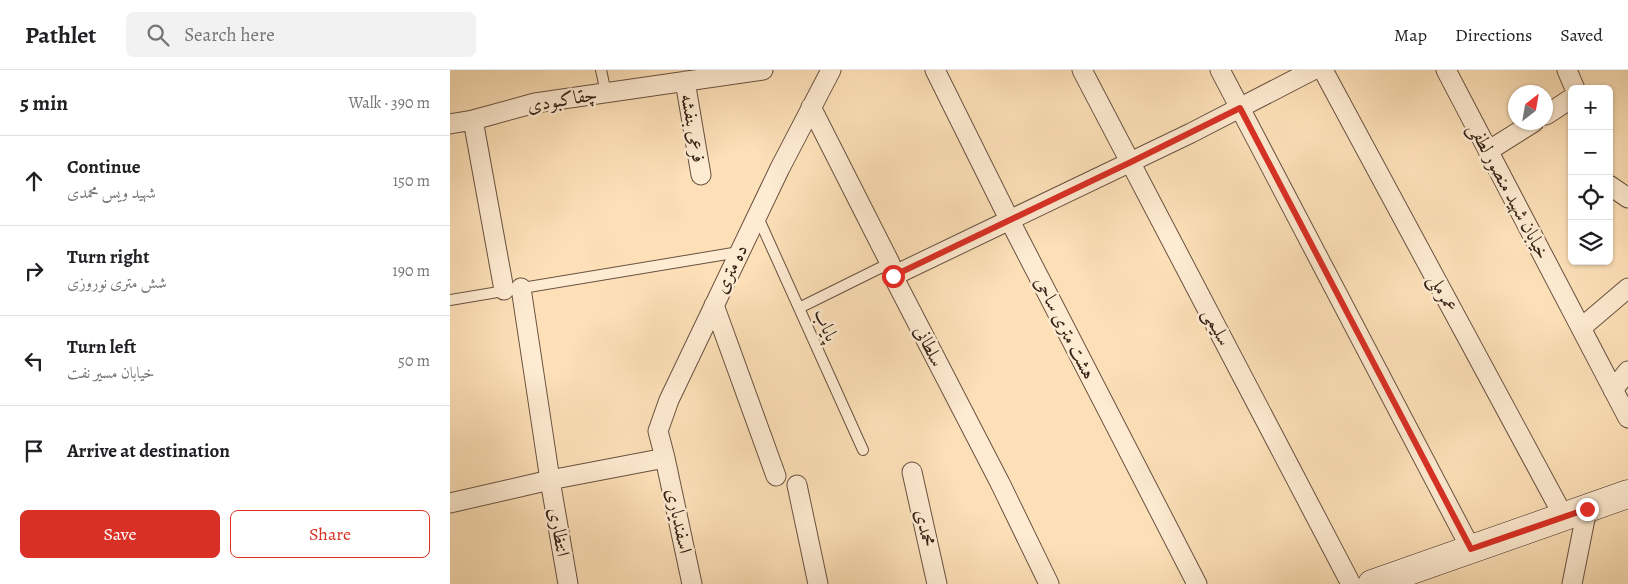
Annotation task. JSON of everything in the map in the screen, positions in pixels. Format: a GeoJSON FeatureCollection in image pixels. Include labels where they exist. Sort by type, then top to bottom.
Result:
{"type":"FeatureCollection","features":[{"type":"Feature","properties":{"kind":"street","name":"چقاکبودی"},"geometry":{"type":"LineString","coordinates":[[450,124],[473,120],[535,103],[763,70]]}},
{"type":"Feature","properties":{"kind":"street","name":"ده متری"},"geometry":{"type":"LineString","coordinates":[[657,460],[658,431],[669,400],[757,215],[831,70]]}},
{"type":"Feature","properties":{"kind":"street","name":"هشت متری ساحی"},"geometry":{"type":"LineString","coordinates":[[935,70],[1010,221],[1197,584]]}},
{"type":"Feature","properties":{"kind":"street","name":"سلیمی"},"geometry":{"type":"LineString","coordinates":[[1082,70],[1351,584]]}},
{"type":"Feature","properties":{"kind":"street"},"geometry":{"type":"LineString","coordinates":[[1220,70],[1471,549]]}},
{"type":"Feature","properties":{"kind":"street"},"geometry":{"type":"LineString","coordinates":[[891,270],[1010,221],[1313,70]]}},
{"type":"Feature","properties":{"kind":"street","name":"عمرملی"},"geometry":{"type":"LineString","coordinates":[[1323,70],[1576,513]]}},
{"type":"Feature","properties":{"kind":"street","name":"خیابان شهید منصور لطفی"},"geometry":{"type":"LineString","coordinates":[[1446,70],[1628,418]]}},
{"type":"Feature","properties":{"kind":"street"},"geometry":{"type":"LineString","coordinates":[[1567,70],[1573,85]]}},
{"type":"Feature","properties":{"kind":"street","name":"فرعی بنفشه"},"geometry":{"type":"LineString","coordinates":[[685,81],[701,175]]}},
{"type":"Feature","properties":{"kind":"street"},"geometry":{"type":"LineString","coordinates":[[1553,110],[1568,101]]}},
{"type":"Feature","properties":{"kind":"street","name":"سلطانی"},"geometry":{"type":"LineString","coordinates":[[811,108],[1049,584]]}},
{"type":"Feature","properties":{"kind":"street","name":"انتظاری"},"geometry":{"type":"LineString","coordinates":[[473,120],[513,289],[568,584]]}},
{"type":"Feature","properties":{"kind":"street"},"geometry":{"type":"LineString","coordinates":[[1488,151],[1521,130]]}},
{"type":"Feature","properties":{"kind":"street"},"geometry":{"type":"LineString","coordinates":[[1613,188],[1628,198]]}},
{"type":"Feature","properties":{"kind":"street"},"geometry":{"type":"LineString","coordinates":[[1581,328],[1628,288]]}},
{"type":"Feature","properties":{"kind":"street"},"geometry":{"type":"LineString","coordinates":[[714,305],[776,476]]}},
{"type":"Feature","properties":{"kind":"street"},"geometry":{"type":"LineString","coordinates":[[1613,390],[1628,371]]}},
{"type":"Feature","properties":{"kind":"street"},"geometry":{"type":"LineString","coordinates":[[450,503],[550,480],[657,460]]}},
{"type":"Feature","properties":{"kind":"street","name":"اسفندیاری"},"geometry":{"type":"LineString","coordinates":[[657,460],[692,584]]}},
{"type":"Feature","properties":{"kind":"street","name":"محمدی"},"geometry":{"type":"LineString","coordinates":[[912,472],[937,584]]}},
{"type":"Feature","properties":{"kind":"street"},"geometry":{"type":"LineString","coordinates":[[797,485],[818,584]]}},
{"type":"Feature","properties":{"kind":"street"},"geometry":{"type":"LineString","coordinates":[[1372,584],[1628,494]]}},
{"type":"Feature","properties":{"kind":"street"},"geometry":{"type":"LineString","coordinates":[[1572,584],[1576,513]]}},
{"type":"Feature","properties":{"kind":"lane"},"geometry":{"type":"LineString","coordinates":[[601,70],[606,93]]}},
{"type":"Feature","properties":{"kind":"lane","name":"پایاب"},"geometry":{"type":"LineString","coordinates":[[757,215],[863,450]]}},
{"type":"Feature","properties":{"kind":"lane"},"geometry":{"type":"LineString","coordinates":[[450,300],[739,252]]}},
{"type":"Feature","properties":{"kind":"lane"},"geometry":{"type":"LineString","coordinates":[[799,308],[891,270]]}},
{"type":"Feature","properties":{"kind":"route"},"geometry":{"type":"LineString","coordinates":[[893,276],[1192,133],[1240,108],[1471,549],[1587,509]]}}]}
